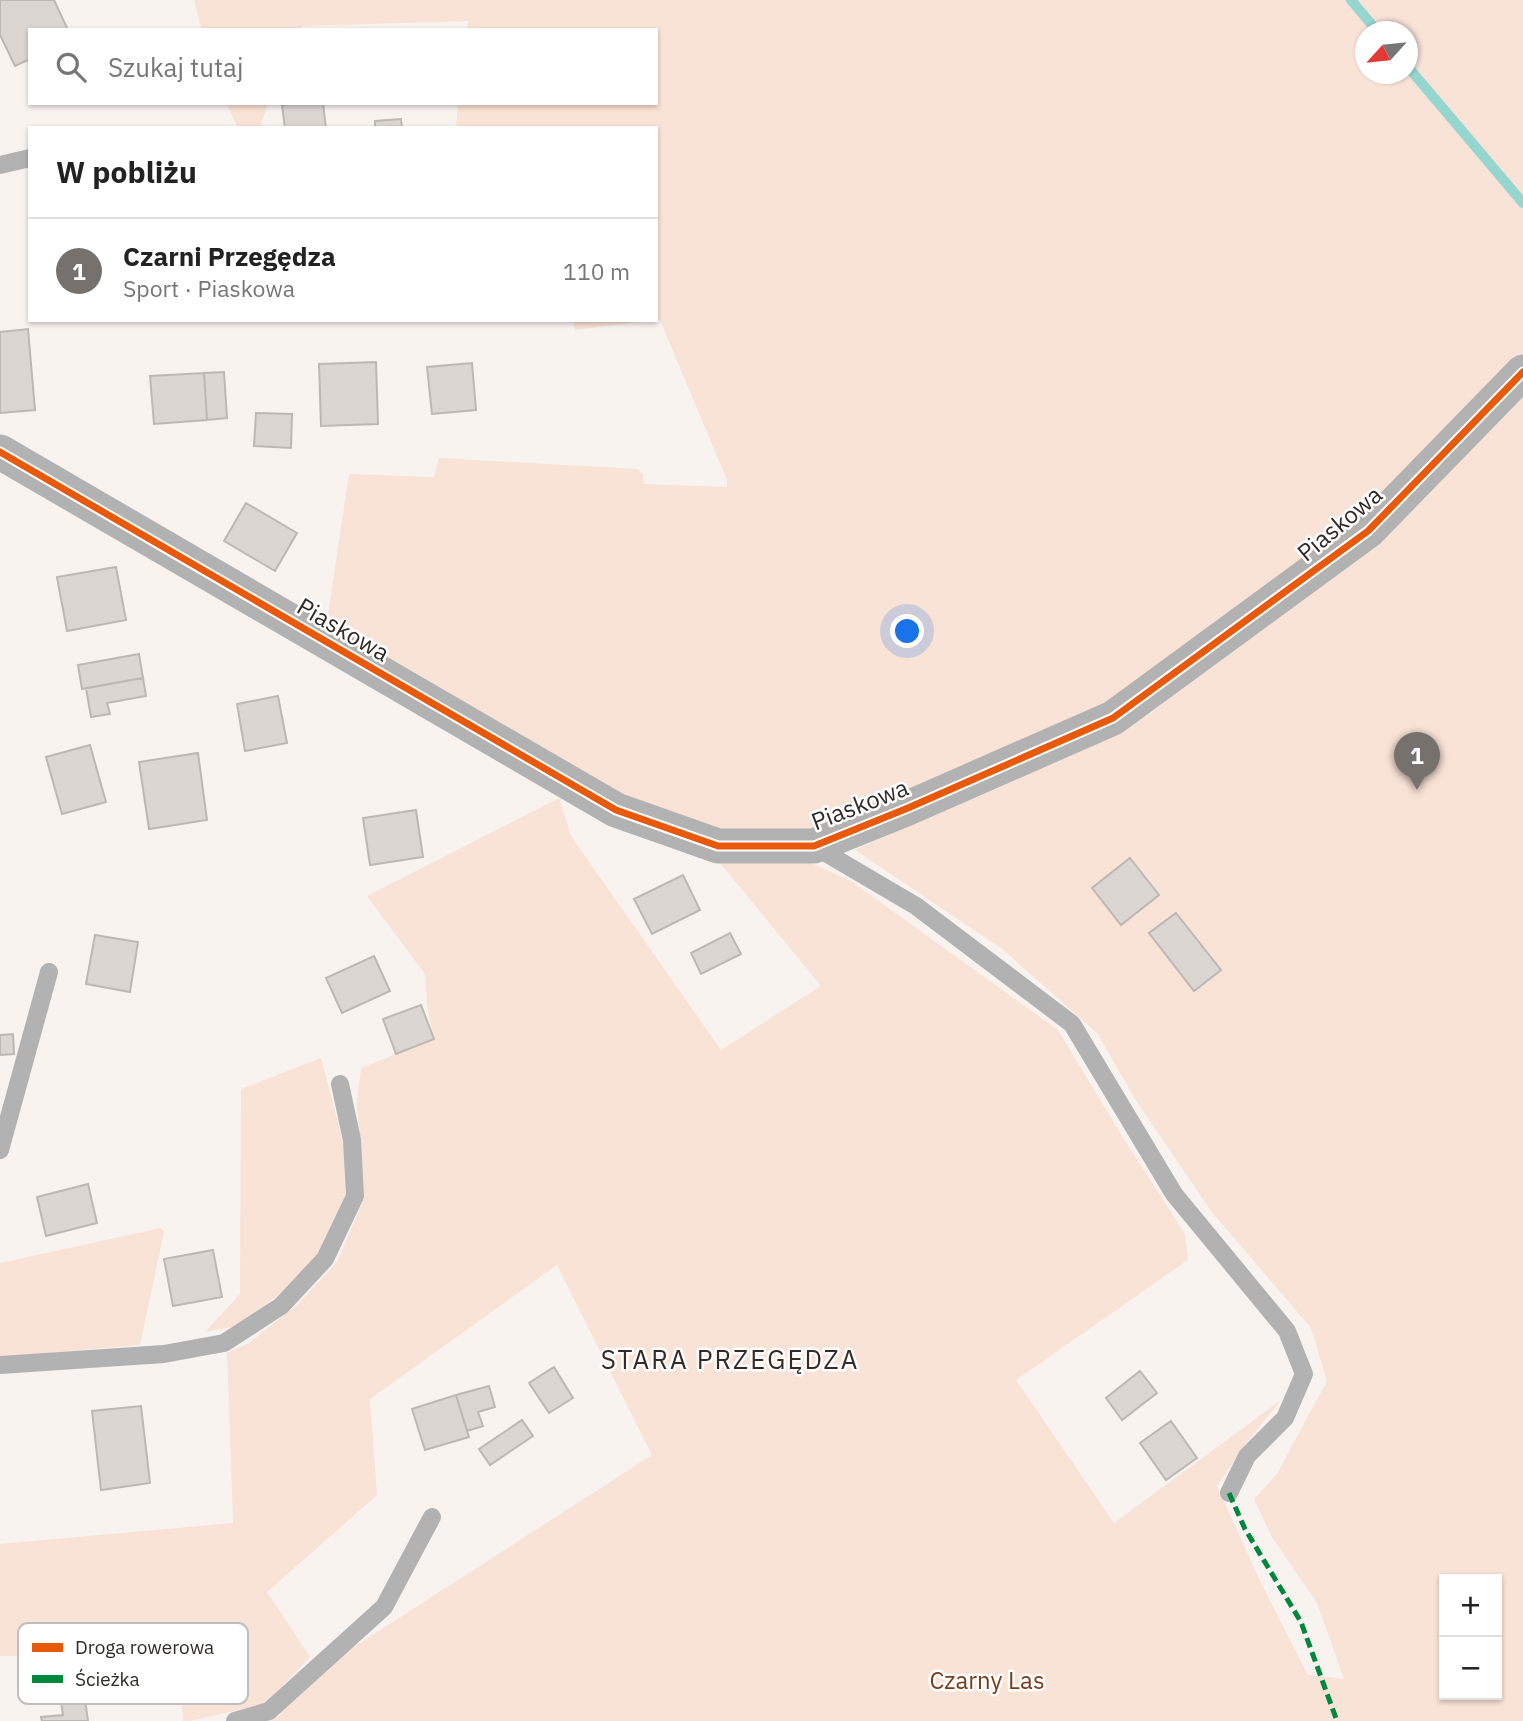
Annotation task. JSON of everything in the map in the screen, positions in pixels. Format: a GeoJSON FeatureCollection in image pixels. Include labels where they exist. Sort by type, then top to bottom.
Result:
{"type":"FeatureCollection","features":[{"type":"Feature","properties":{"kind":"street","name":"Piaskowa"},"geometry":{"type":"LineString","coordinates":[[0,452],[616,810],[718,846],[814,846],[1113,718],[1368,531],[1523,372]]}},
{"type":"Feature","properties":{"kind":"lane"},"geometry":{"type":"LineString","coordinates":[[0,166],[28,159]]}},
{"type":"Feature","properties":{"kind":"lane"},"geometry":{"type":"LineString","coordinates":[[814,846],[916,906],[1072,1024],[1174,1195],[1287,1331],[1304,1374],[1284,1418],[1247,1456],[1229,1493]]}},
{"type":"Feature","properties":{"kind":"lane"},"geometry":{"type":"LineString","coordinates":[[0,1150],[49,972]]}},
{"type":"Feature","properties":{"kind":"lane"},"geometry":{"type":"LineString","coordinates":[[0,1365],[164,1354],[223,1343],[281,1306],[325,1259],[355,1196],[352,1140],[340,1084]]}},
{"type":"Feature","properties":{"kind":"lane"},"geometry":{"type":"LineString","coordinates":[[235,1721],[269,1712],[384,1607],[432,1517]]}},
{"type":"Feature","properties":{"kind":"green space"},"geometry":{"type":"Polygon","coordinates":[[[194,0],[1523,0],[1523,357],[1362,521],[1102,715],[814,833],[714,832],[615,795],[325,635],[349,474],[434,477],[439,458],[638,469],[643,475],[644,484],[727,487],[727,480],[658,320],[658,126],[456,126],[458,105],[658,105],[658,28],[467,28],[468,21],[301,28],[201,28],[194,0]]]}},
{"type":"Feature","properties":{"kind":"green space"},"geometry":{"type":"Polygon","coordinates":[[[227,105],[267,105],[261,126],[237,126],[227,105]]]}},
{"type":"Feature","properties":{"kind":"green space"},"geometry":{"type":"Polygon","coordinates":[[[573,322],[638,322],[575,330],[573,322]]]}},
{"type":"Feature","properties":{"kind":"green space","name":"Czarny Las"},"geometry":{"type":"Polygon","coordinates":[[[1523,389],[1523,1721],[265,1721],[278,1717],[318,1670],[652,1455],[557,1265],[370,1399],[377,1495],[267,1592],[310,1657],[265,1704],[183,1721],[182,1704],[248,1704],[248,1623],[18,1623],[18,1656],[0,1656],[0,1544],[233,1523],[227,1353],[249,1343],[298,1304],[337,1262],[364,1199],[357,1103],[361,1068],[434,1039],[427,1005],[425,974],[367,896],[559,798],[571,836],[721,1050],[821,986],[716,858],[795,856],[851,881],[1058,1030],[1185,1234],[1188,1260],[1016,1380],[1114,1523],[1281,1400],[1243,1447],[1217,1486],[1262,1585],[1308,1675],[1344,1679],[1317,1603],[1272,1537],[1254,1499],[1277,1474],[1327,1381],[1311,1328],[1211,1211],[1135,1099],[1098,1034],[1001,948],[855,850],[1151,713],[1523,389]]]}},
{"type":"Feature","properties":{"kind":"green space"},"geometry":{"type":"Polygon","coordinates":[[[321,1058],[344,1146],[345,1195],[317,1255],[278,1295],[236,1326],[205,1332],[240,1294],[241,1089],[321,1058]]]}},
{"type":"Feature","properties":{"kind":"green space"},"geometry":{"type":"Polygon","coordinates":[[[161,1228],[164,1232],[140,1345],[0,1357],[0,1263],[161,1228]]]}},
{"type":"Feature","properties":{"kind":"building"},"geometry":{"type":"Polygon","coordinates":[[[0,0],[54,0],[67,28],[28,28],[28,60],[15,66],[0,35],[0,0]]]}},
{"type":"Feature","properties":{"kind":"building"},"geometry":{"type":"Polygon","coordinates":[[[282,105],[323,105],[326,126],[285,126],[282,105]]]}},
{"type":"Feature","properties":{"kind":"building"},"geometry":{"type":"Polygon","coordinates":[[[401,119],[402,126],[375,126],[375,121],[401,119]]]}},
{"type":"Feature","properties":{"kind":"building"},"geometry":{"type":"Polygon","coordinates":[[[28,329],[35,410],[0,413],[0,332],[28,329]]]}},
{"type":"Feature","properties":{"kind":"building"},"geometry":{"type":"Polygon","coordinates":[[[376,362],[378,424],[321,426],[319,364],[376,362]]]}},
{"type":"Feature","properties":{"kind":"building"},"geometry":{"type":"Polygon","coordinates":[[[472,363],[476,410],[432,414],[427,367],[472,363]]]}},
{"type":"Feature","properties":{"kind":"building"},"geometry":{"type":"Polygon","coordinates":[[[224,372],[227,418],[207,420],[204,373],[224,372]]]}},
{"type":"Feature","properties":{"kind":"building"},"geometry":{"type":"Polygon","coordinates":[[[204,373],[207,420],[154,424],[150,376],[204,373]]]}},
{"type":"Feature","properties":{"kind":"building"},"geometry":{"type":"Polygon","coordinates":[[[256,413],[292,414],[291,448],[254,446],[256,413]]]}},
{"type":"Feature","properties":{"kind":"building"},"geometry":{"type":"Polygon","coordinates":[[[246,503],[297,533],[275,571],[224,541],[246,503]]]}},
{"type":"Feature","properties":{"kind":"building"},"geometry":{"type":"Polygon","coordinates":[[[116,567],[126,620],[67,631],[57,577],[116,567]]]}},
{"type":"Feature","properties":{"kind":"building"},"geometry":{"type":"Polygon","coordinates":[[[139,654],[143,678],[82,689],[78,665],[139,654]]]}},
{"type":"Feature","properties":{"kind":"building"},"geometry":{"type":"Polygon","coordinates":[[[143,678],[146,696],[107,703],[110,714],[91,717],[86,688],[143,678]]]}},
{"type":"Feature","properties":{"kind":"building"},"geometry":{"type":"Polygon","coordinates":[[[278,696],[287,743],[245,751],[237,704],[278,696]]]}},
{"type":"Feature","properties":{"kind":"building"},"geometry":{"type":"Polygon","coordinates":[[[90,745],[106,802],[62,814],[46,757],[90,745]]]}},
{"type":"Feature","properties":{"kind":"building"},"geometry":{"type":"Polygon","coordinates":[[[198,753],[207,820],[149,829],[139,762],[198,753]]]}},
{"type":"Feature","properties":{"kind":"building"},"geometry":{"type":"Polygon","coordinates":[[[416,810],[423,857],[370,865],[363,818],[416,810]]]}},
{"type":"Feature","properties":{"kind":"building"},"geometry":{"type":"Polygon","coordinates":[[[1130,858],[1159,895],[1121,925],[1092,888],[1130,858]]]}},
{"type":"Feature","properties":{"kind":"building"},"geometry":{"type":"Polygon","coordinates":[[[683,875],[700,910],[652,934],[634,899],[683,875]]]}},
{"type":"Feature","properties":{"kind":"building"},"geometry":{"type":"Polygon","coordinates":[[[1176,913],[1221,970],[1194,991],[1149,933],[1176,913]]]}},
{"type":"Feature","properties":{"kind":"building"},"geometry":{"type":"Polygon","coordinates":[[[730,933],[741,954],[701,974],[691,953],[730,933]]]}},
{"type":"Feature","properties":{"kind":"building"},"geometry":{"type":"Polygon","coordinates":[[[95,935],[138,942],[130,992],[86,984],[95,935]]]}},
{"type":"Feature","properties":{"kind":"building"},"geometry":{"type":"Polygon","coordinates":[[[374,956],[390,991],[342,1013],[326,978],[374,956]]]}},
{"type":"Feature","properties":{"kind":"building"},"geometry":{"type":"Polygon","coordinates":[[[421,1005],[434,1039],[396,1054],[383,1019],[421,1005]]]}},
{"type":"Feature","properties":{"kind":"building"},"geometry":{"type":"Polygon","coordinates":[[[13,1034],[14,1054],[0,1055],[0,1035],[13,1034]]]}},
{"type":"Feature","properties":{"kind":"building"},"geometry":{"type":"Polygon","coordinates":[[[88,1184],[97,1223],[46,1236],[37,1197],[88,1184]]]}},
{"type":"Feature","properties":{"kind":"building"},"geometry":{"type":"Polygon","coordinates":[[[213,1250],[222,1297],[173,1306],[164,1259],[213,1250]]]}},
{"type":"Feature","properties":{"kind":"building"},"geometry":{"type":"Polygon","coordinates":[[[554,1367],[573,1398],[549,1413],[529,1383],[554,1367]]]}},
{"type":"Feature","properties":{"kind":"building"},"geometry":{"type":"Polygon","coordinates":[[[1140,1371],[1157,1393],[1122,1420],[1106,1398],[1140,1371]]]}},
{"type":"Feature","properties":{"kind":"building"},"geometry":{"type":"Polygon","coordinates":[[[489,1386],[495,1407],[478,1412],[483,1426],[467,1431],[456,1395],[489,1386]]]}},
{"type":"Feature","properties":{"kind":"building"},"geometry":{"type":"Polygon","coordinates":[[[456,1395],[469,1437],[425,1450],[412,1409],[456,1395]]]}},
{"type":"Feature","properties":{"kind":"building"},"geometry":{"type":"Polygon","coordinates":[[[141,1406],[150,1483],[101,1490],[92,1411],[141,1406]]]}},
{"type":"Feature","properties":{"kind":"building"},"geometry":{"type":"Polygon","coordinates":[[[522,1420],[533,1436],[490,1465],[479,1449],[522,1420]]]}},
{"type":"Feature","properties":{"kind":"building"},"geometry":{"type":"Polygon","coordinates":[[[1171,1421],[1197,1458],[1166,1480],[1140,1443],[1171,1421]]]}},
{"type":"Feature","properties":{"kind":"building"},"geometry":{"type":"Polygon","coordinates":[[[61,1704],[86,1704],[88,1721],[42,1721],[41,1717],[63,1715],[61,1704]]]}},
{"type":"Feature","properties":{"kind":"waterway"},"geometry":{"type":"LineString","coordinates":[[1351,0],[1369,21]]}},
{"type":"Feature","properties":{"kind":"waterway"},"geometry":{"type":"LineString","coordinates":[[1418,79],[1523,203]]}},
{"type":"Feature","properties":{"kind":"marked path"},"geometry":{"type":"LineString","coordinates":[[1229,1493],[1245,1529],[1301,1622],[1337,1721]]}},
{"type":"Feature","properties":{"kind":"cycle path"},"geometry":{"type":"LineString","coordinates":[[0,452],[616,810],[718,846],[814,846],[1113,718],[1368,531],[1523,372]]}},
{"type":"Feature","properties":{"kind":"place","name":"Czarni Przegędza"},"geometry":{"type":"Point","coordinates":[1417,790]}},
{"type":"Feature","properties":{"kind":"district","name":"STARA PRZEGĘDZA"},"geometry":{"type":"Point","coordinates":[730,1360]}}]}
